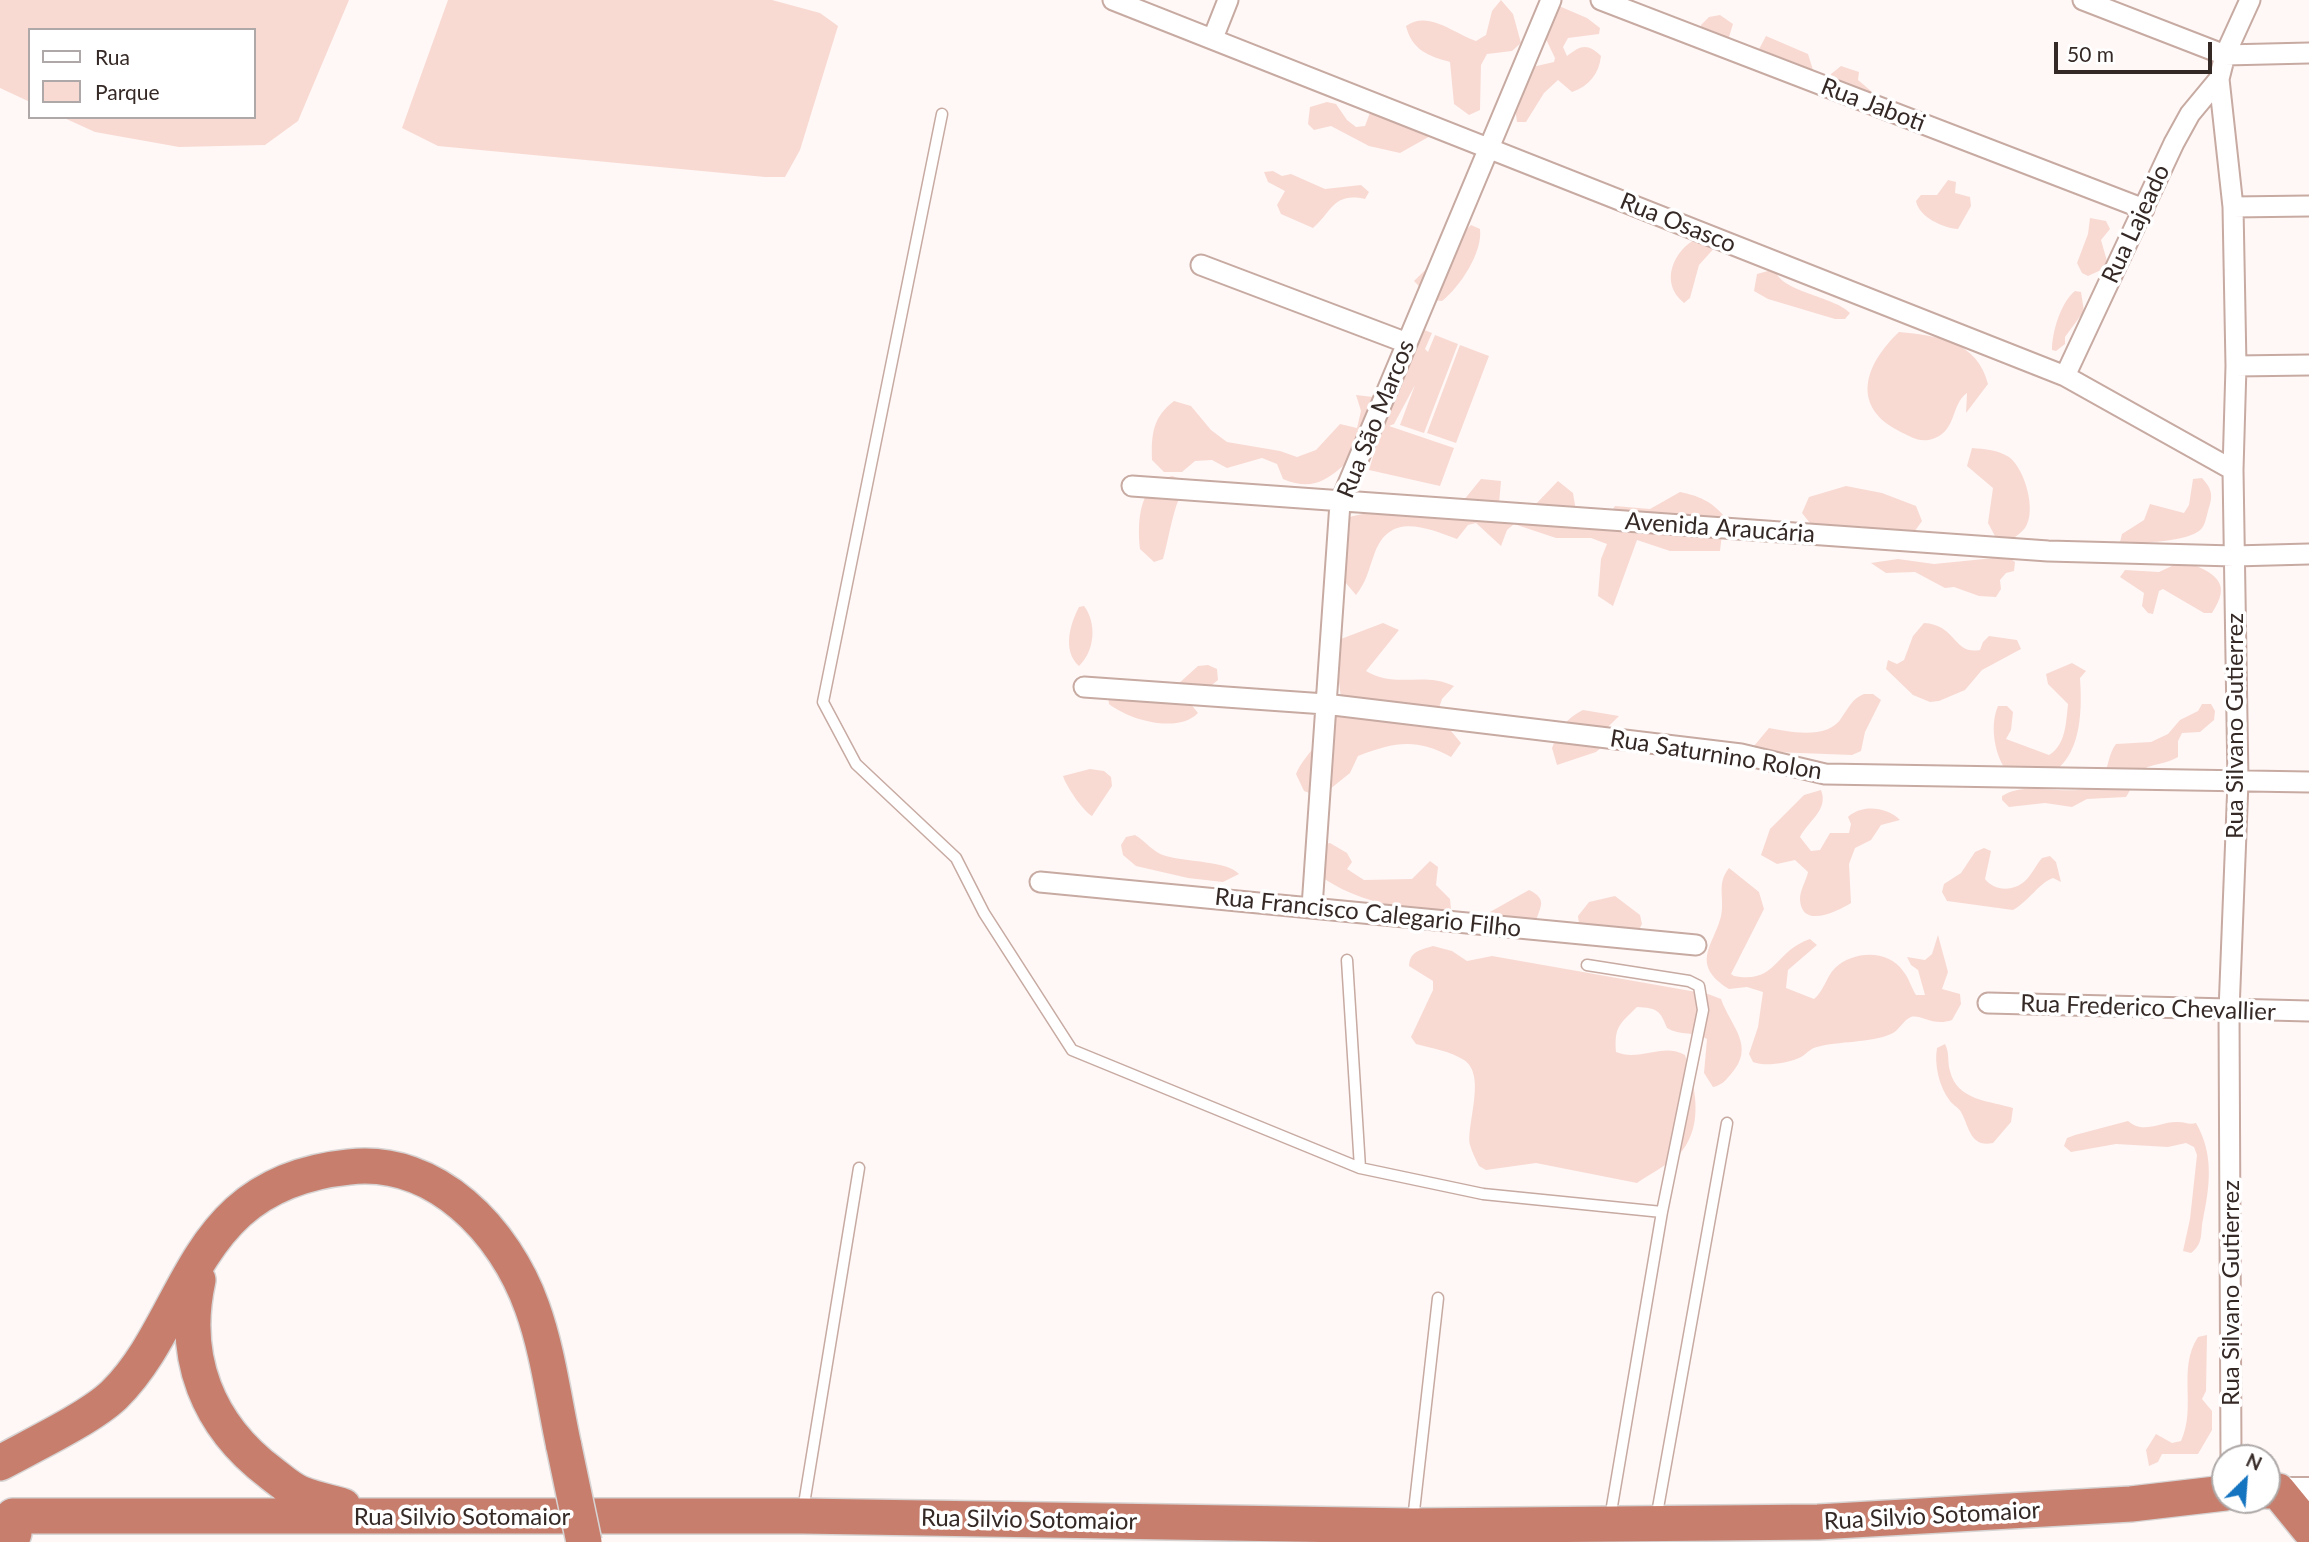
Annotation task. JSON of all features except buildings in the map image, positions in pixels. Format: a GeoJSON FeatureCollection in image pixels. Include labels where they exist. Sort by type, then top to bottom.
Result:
{"type":"FeatureCollection","features":[{"type":"Feature","properties":{"kind":"highway"},"geometry":{"type":"LineString","coordinates":[[0,1463],[113,1395],[152,1345],[205,1252],[239,1211],[275,1186],[317,1170],[361,1165],[405,1171],[463,1202],[513,1263],[533,1308],[583,1542]]}},
{"type":"Feature","properties":{"kind":"highway"},"geometry":{"type":"LineString","coordinates":[[205,1252],[191,1313],[196,1365],[219,1420],[255,1461],[299,1493],[383,1517]]}},
{"type":"Feature","properties":{"kind":"highway"},"geometry":{"type":"LineString","coordinates":[[2285,1491],[2309,1529]]}},
{"type":"Feature","properties":{"kind":"highway","name":"Rua Silvio Sotomaior"},"geometry":{"type":"LineString","coordinates":[[8,1525],[146,1530],[383,1517],[802,1516],[1413,1526],[1818,1522],[2036,1511],[2211,1495]]}},
{"type":"Feature","properties":{"kind":"street","name":"Rua Osasco"},"geometry":{"type":"LineString","coordinates":[[1112,0],[2065,376],[2233,470]]}},
{"type":"Feature","properties":{"kind":"street"},"geometry":{"type":"LineString","coordinates":[[1213,38],[1228,0]]}},
{"type":"Feature","properties":{"kind":"street","name":"Rua São Marcos"},"geometry":{"type":"LineString","coordinates":[[1312,907],[1340,503],[1551,0]]}},
{"type":"Feature","properties":{"kind":"street","name":"Rua Jaboti"},"geometry":{"type":"LineString","coordinates":[[1601,0],[2144,209]]}},
{"type":"Feature","properties":{"kind":"street"},"geometry":{"type":"LineString","coordinates":[[2083,0],[2225,55],[2309,53]]}},
{"type":"Feature","properties":{"kind":"street","name":"Rua Silvano Gutierrez"},"geometry":{"type":"LineString","coordinates":[[2231,1444],[2229,1011],[2238,782],[2233,470],[2236,366],[2233,207],[2220,79],[2225,55],[2250,0]]}},
{"type":"Feature","properties":{"kind":"street","name":"Rua Lajeado"},"geometry":{"type":"LineString","coordinates":[[2065,376],[2190,114],[2220,79]]}},
{"type":"Feature","properties":{"kind":"street"},"geometry":{"type":"LineString","coordinates":[[2233,207],[2309,206]]}},
{"type":"Feature","properties":{"kind":"street"},"geometry":{"type":"LineString","coordinates":[[1201,265],[1407,344]]}},
{"type":"Feature","properties":{"kind":"street"},"geometry":{"type":"LineString","coordinates":[[2236,366],[2309,365]]}},
{"type":"Feature","properties":{"kind":"street","name":"Avenida Araucária"},"geometry":{"type":"LineString","coordinates":[[1132,486],[1340,503],[2059,551],[2234,556],[2309,554]]}},
{"type":"Feature","properties":{"kind":"street","name":"Rua Saturnino Rolon"},"geometry":{"type":"LineString","coordinates":[[1084,687],[1325,704],[1741,754],[1825,774],[2309,782]]}},
{"type":"Feature","properties":{"kind":"street","name":"Rua Francisco Calegario Filho"},"geometry":{"type":"LineString","coordinates":[[1040,882],[1696,946]]}},
{"type":"Feature","properties":{"kind":"street","name":"Rua Frederico Chevallier"},"geometry":{"type":"LineString","coordinates":[[1988,1003],[2309,1012]]}},
{"type":"Feature","properties":{"kind":"lane"},"geometry":{"type":"LineString","coordinates":[[942,114],[823,702],[856,764],[956,858],[984,913],[1072,1050],[1360,1168],[1483,1194],[1662,1212]]}},
{"type":"Feature","properties":{"kind":"lane"},"geometry":{"type":"LineString","coordinates":[[1347,960],[1360,1168]]}},
{"type":"Feature","properties":{"kind":"lane"},"geometry":{"type":"LineString","coordinates":[[1587,965],[1689,981],[1699,986],[1703,1010],[1662,1212],[1610,1522]]}},
{"type":"Feature","properties":{"kind":"lane"},"geometry":{"type":"LineString","coordinates":[[1656,1522],[1727,1123]]}},
{"type":"Feature","properties":{"kind":"lane"},"geometry":{"type":"LineString","coordinates":[[802,1516],[859,1168]]}},
{"type":"Feature","properties":{"kind":"lane"},"geometry":{"type":"LineString","coordinates":[[1413,1526],[1438,1298]]}},
{"type":"Feature","properties":{"kind":"green space"},"geometry":{"type":"Polygon","coordinates":[[[0,0],[349,0],[298,121],[265,145],[179,147],[95,132],[66,119],[256,119],[256,28],[28,28],[28,101],[0,88],[0,0]]]}},
{"type":"Feature","properties":{"kind":"green space"},"geometry":{"type":"Polygon","coordinates":[[[448,0],[772,0],[820,13],[838,26],[800,150],[785,177],[765,177],[438,146],[402,128],[448,0]]]}},
{"type":"Feature","properties":{"kind":"green space"},"geometry":{"type":"Polygon","coordinates":[[[1501,0],[1513,14],[1521,43],[1512,51],[1487,54],[1481,65],[1480,110],[1469,115],[1454,104],[1450,62],[1422,51],[1412,41],[1406,26],[1415,22],[1432,22],[1476,41],[1486,35],[1492,11],[1501,0]]]}},
{"type":"Feature","properties":{"kind":"green space"},"geometry":{"type":"Polygon","coordinates":[[[1559,6],[1587,18],[1600,28],[1599,34],[1568,38],[1563,47],[1567,56],[1580,48],[1592,49],[1601,56],[1598,68],[1588,83],[1572,92],[1558,80],[1544,93],[1526,122],[1517,122],[1515,108],[1528,68],[1554,62],[1555,58],[1543,33],[1559,6]]]}},
{"type":"Feature","properties":{"kind":"green space"},"geometry":{"type":"Polygon","coordinates":[[[1720,15],[1733,24],[1729,37],[1719,40],[1703,33],[1701,25],[1709,17],[1720,15]]]}},
{"type":"Feature","properties":{"kind":"green space"},"geometry":{"type":"Polygon","coordinates":[[[1766,36],[1808,54],[1813,70],[1804,75],[1757,53],[1766,36]]]}},
{"type":"Feature","properties":{"kind":"green space"},"geometry":{"type":"Polygon","coordinates":[[[1841,66],[1859,72],[1858,80],[1871,91],[1871,97],[1831,85],[1831,74],[1841,66]]]}},
{"type":"Feature","properties":{"kind":"green space"},"geometry":{"type":"Polygon","coordinates":[[[1327,102],[1336,104],[1347,120],[1356,127],[1365,126],[1371,110],[1432,135],[1400,153],[1369,146],[1331,126],[1314,130],[1308,124],[1310,107],[1327,102]]]}},
{"type":"Feature","properties":{"kind":"green space"},"geometry":{"type":"Polygon","coordinates":[[[1273,171],[1282,176],[1291,174],[1325,189],[1361,185],[1369,192],[1365,199],[1346,198],[1339,201],[1313,228],[1281,214],[1277,205],[1285,191],[1268,182],[1264,172],[1273,171]]]}},
{"type":"Feature","properties":{"kind":"green space"},"geometry":{"type":"Polygon","coordinates":[[[1948,180],[1956,182],[1955,193],[1970,197],[1971,206],[1958,229],[1932,221],[1918,207],[1916,201],[1921,195],[1937,195],[1948,180]]]}},
{"type":"Feature","properties":{"kind":"green space"},"geometry":{"type":"Polygon","coordinates":[[[2090,218],[2106,221],[2110,229],[2101,240],[2107,261],[2101,270],[2088,276],[2082,273],[2077,263],[2088,234],[2090,218]]]}},
{"type":"Feature","properties":{"kind":"green space"},"geometry":{"type":"Polygon","coordinates":[[[1471,225],[1480,229],[1480,238],[1469,268],[1442,301],[1432,300],[1414,281],[1471,225]]]}},
{"type":"Feature","properties":{"kind":"green space"},"geometry":{"type":"Polygon","coordinates":[[[1697,238],[1717,245],[1699,265],[1690,298],[1684,303],[1672,286],[1672,268],[1681,251],[1697,238]]]}},
{"type":"Feature","properties":{"kind":"green space"},"geometry":{"type":"Polygon","coordinates":[[[1775,269],[1779,277],[1796,289],[1832,302],[1850,313],[1845,319],[1835,319],[1768,299],[1754,291],[1757,274],[1775,269]]]}},
{"type":"Feature","properties":{"kind":"green space"},"geometry":{"type":"Polygon","coordinates":[[[2075,291],[2081,292],[2084,311],[2065,337],[2065,344],[2056,351],[2052,350],[2058,318],[2075,291]]]}},
{"type":"Feature","properties":{"kind":"green space"},"geometry":{"type":"Polygon","coordinates":[[[1419,328],[1432,333],[1425,349],[1428,352],[1435,335],[1458,344],[1424,433],[1400,425],[1415,385],[1394,424],[1389,426],[1454,448],[1440,486],[1369,470],[1377,443],[1363,450],[1332,475],[1311,484],[1298,484],[1283,479],[1277,464],[1262,458],[1227,468],[1212,460],[1195,461],[1182,472],[1164,472],[1152,460],[1155,427],[1162,413],[1174,401],[1191,406],[1211,430],[1227,442],[1280,451],[1297,457],[1316,450],[1340,424],[1357,428],[1361,411],[1356,395],[1373,397],[1386,385],[1419,328]]]}},
{"type":"Feature","properties":{"kind":"green space"},"geometry":{"type":"Polygon","coordinates":[[[1899,332],[1942,339],[1966,350],[1983,370],[1988,384],[1966,413],[1967,393],[1958,403],[1947,429],[1930,440],[1912,437],[1884,421],[1874,409],[1869,397],[1871,371],[1887,344],[1899,332]]]}},
{"type":"Feature","properties":{"kind":"green space"},"geometry":{"type":"Polygon","coordinates":[[[1460,345],[1489,356],[1456,443],[1427,433],[1460,345]]]}},
{"type":"Feature","properties":{"kind":"green space"},"geometry":{"type":"Polygon","coordinates":[[[1972,448],[1996,451],[2009,457],[2020,471],[2028,491],[2030,511],[2025,528],[2013,539],[1996,538],[1988,523],[1993,488],[1967,466],[1972,448]]]}},
{"type":"Feature","properties":{"kind":"green space"},"geometry":{"type":"Polygon","coordinates":[[[1172,476],[1181,479],[1184,487],[1163,559],[1154,562],[1140,549],[1142,504],[1153,486],[1172,476]]]}},
{"type":"Feature","properties":{"kind":"green space"},"geometry":{"type":"Polygon","coordinates":[[[2202,478],[2211,497],[2205,522],[2199,531],[2172,540],[2120,542],[2122,534],[2144,520],[2150,504],[2184,513],[2189,505],[2193,479],[2202,478]]]}},
{"type":"Feature","properties":{"kind":"green space"},"geometry":{"type":"Polygon","coordinates":[[[1481,479],[1501,481],[1498,515],[1533,507],[1558,481],[1573,493],[1576,511],[1605,521],[1615,506],[1650,509],[1680,492],[1693,495],[1709,503],[1724,516],[1720,551],[1670,551],[1637,540],[1613,606],[1598,596],[1601,559],[1607,544],[1591,538],[1556,538],[1514,524],[1507,530],[1501,546],[1476,523],[1468,525],[1457,539],[1432,530],[1409,526],[1398,528],[1381,541],[1356,595],[1345,582],[1346,565],[1336,520],[1371,512],[1388,515],[1404,507],[1459,506],[1481,479]]]}},
{"type":"Feature","properties":{"kind":"green space"},"geometry":{"type":"Polygon","coordinates":[[[1846,486],[1882,493],[1916,506],[1922,521],[1912,535],[1877,534],[1862,526],[1845,533],[1813,527],[1802,513],[1809,497],[1846,486]]]}},
{"type":"Feature","properties":{"kind":"green space"},"geometry":{"type":"Polygon","coordinates":[[[1989,554],[2007,556],[2015,562],[2014,571],[2006,573],[2000,580],[2001,589],[1996,597],[1979,596],[1954,587],[1945,588],[1915,572],[1886,573],[1871,563],[1898,559],[1934,564],[1994,558],[1989,554]]]}},
{"type":"Feature","properties":{"kind":"green space"},"geometry":{"type":"Polygon","coordinates":[[[2190,563],[2208,572],[2219,582],[2221,595],[2212,613],[2204,613],[2163,589],[2159,591],[2153,614],[2148,613],[2142,606],[2144,593],[2120,577],[2125,570],[2159,572],[2176,564],[2190,563]]]}},
{"type":"Feature","properties":{"kind":"green space"},"geometry":{"type":"Polygon","coordinates":[[[1084,606],[1091,620],[1092,637],[1088,653],[1079,666],[1071,653],[1069,637],[1079,607],[1084,606]]]}},
{"type":"Feature","properties":{"kind":"green space"},"geometry":{"type":"Polygon","coordinates":[[[1383,623],[1399,630],[1366,671],[1388,679],[1431,680],[1454,686],[1442,699],[1437,714],[1461,743],[1451,757],[1427,747],[1405,744],[1371,751],[1358,756],[1350,773],[1320,797],[1304,791],[1296,774],[1340,710],[1333,642],[1383,623]]]}},
{"type":"Feature","properties":{"kind":"green space"},"geometry":{"type":"Polygon","coordinates":[[[1924,623],[1943,629],[1964,648],[1971,650],[1980,650],[1989,636],[2017,640],[2021,649],[1982,670],[1965,690],[1930,702],[1913,695],[1886,669],[1888,660],[1897,664],[1904,660],[1913,636],[1924,623]]]}},
{"type":"Feature","properties":{"kind":"green space"},"geometry":{"type":"Polygon","coordinates":[[[2072,663],[2086,671],[2080,678],[2080,715],[2071,752],[2055,771],[2004,767],[1994,737],[1998,706],[2007,706],[2013,712],[2011,730],[2006,739],[2049,755],[2055,751],[2062,739],[2068,704],[2048,684],[2046,674],[2072,663]]]}},
{"type":"Feature","properties":{"kind":"green space"},"geometry":{"type":"Polygon","coordinates":[[[1208,665],[1217,669],[1218,680],[1190,703],[1198,713],[1189,719],[1178,723],[1154,722],[1129,715],[1109,704],[1108,695],[1177,685],[1198,666],[1208,665]]]}},
{"type":"Feature","properties":{"kind":"green space"},"geometry":{"type":"Polygon","coordinates":[[[1864,694],[1873,694],[1881,700],[1865,732],[1861,751],[1852,755],[1774,752],[1754,746],[1769,728],[1809,733],[1828,729],[1864,694]]]}},
{"type":"Feature","properties":{"kind":"green space"},"geometry":{"type":"Polygon","coordinates":[[[2202,704],[2211,704],[2215,711],[2214,720],[2200,732],[2182,733],[2178,741],[2178,757],[2140,771],[2126,797],[2087,799],[2072,807],[2045,803],[2009,807],[2002,800],[2002,796],[2025,789],[2089,788],[2102,779],[2116,744],[2151,742],[2168,734],[2180,720],[2198,711],[2202,704]]]}},
{"type":"Feature","properties":{"kind":"green space"},"geometry":{"type":"Polygon","coordinates":[[[1583,710],[1619,716],[1602,733],[1609,741],[1596,752],[1557,765],[1552,748],[1558,735],[1567,721],[1583,710]]]}},
{"type":"Feature","properties":{"kind":"green space"},"geometry":{"type":"Polygon","coordinates":[[[1090,769],[1104,771],[1111,777],[1112,786],[1092,816],[1075,798],[1063,776],[1090,769]]]}},
{"type":"Feature","properties":{"kind":"green space"},"geometry":{"type":"Polygon","coordinates":[[[1821,790],[1823,797],[1820,809],[1800,837],[1811,851],[1820,850],[1830,833],[1849,833],[1851,824],[1848,817],[1860,810],[1882,810],[1900,820],[1881,825],[1871,840],[1855,848],[1849,864],[1851,903],[1821,916],[1813,916],[1802,908],[1800,899],[1808,872],[1795,860],[1777,864],[1761,855],[1770,829],[1804,795],[1821,790]]]}},
{"type":"Feature","properties":{"kind":"green space"},"geometry":{"type":"Polygon","coordinates":[[[1135,835],[1161,854],[1216,864],[1239,874],[1223,882],[1188,878],[1136,866],[1123,855],[1121,845],[1126,837],[1135,835]]]}},
{"type":"Feature","properties":{"kind":"green space"},"geometry":{"type":"Polygon","coordinates":[[[1330,843],[1347,853],[1352,862],[1347,869],[1364,880],[1412,879],[1430,861],[1438,867],[1436,885],[1450,899],[1451,909],[1442,913],[1394,906],[1364,898],[1335,885],[1320,876],[1320,845],[1330,843]]]}},
{"type":"Feature","properties":{"kind":"green space"},"geometry":{"type":"Polygon","coordinates":[[[1984,848],[1991,851],[1985,879],[1993,886],[2004,889],[2020,885],[2042,858],[2050,856],[2056,862],[2061,882],[2053,878],[2048,880],[2013,910],[1947,901],[1942,892],[1944,884],[1961,873],[1975,852],[1984,848]]]}},
{"type":"Feature","properties":{"kind":"green space"},"geometry":{"type":"Polygon","coordinates":[[[1729,868],[1759,892],[1764,909],[1731,974],[1748,977],[1759,975],[1789,951],[1810,939],[1817,945],[1788,970],[1786,988],[1814,999],[1842,962],[1870,955],[1889,959],[1897,964],[1916,995],[1925,995],[1918,970],[1911,965],[1907,957],[1925,960],[1932,954],[1938,935],[1948,972],[1942,989],[1960,994],[1961,1004],[1952,1020],[1939,1022],[1911,1017],[1894,1033],[1883,1037],[1825,1045],[1782,1063],[1753,1062],[1749,1054],[1758,1027],[1763,992],[1747,987],[1729,989],[1717,980],[1707,963],[1707,954],[1721,916],[1723,880],[1729,868]]]}},
{"type":"Feature","properties":{"kind":"green space"},"geometry":{"type":"Polygon","coordinates":[[[1529,890],[1541,901],[1535,925],[1493,921],[1490,912],[1529,890]]]}},
{"type":"Feature","properties":{"kind":"green space"},"geometry":{"type":"Polygon","coordinates":[[[1615,896],[1640,915],[1642,924],[1638,932],[1579,924],[1578,916],[1589,902],[1615,896]]]}},
{"type":"Feature","properties":{"kind":"green space"},"geometry":{"type":"Polygon","coordinates":[[[1433,946],[1452,951],[1467,961],[1492,956],[1708,994],[1721,999],[1739,1036],[1741,1054],[1738,1064],[1725,1081],[1713,1087],[1704,1073],[1707,1039],[1667,1028],[1657,1011],[1637,1007],[1619,1026],[1616,1052],[1634,1055],[1668,1050],[1685,1055],[1694,1091],[1695,1116],[1689,1140],[1682,1151],[1637,1183],[1536,1163],[1486,1170],[1479,1166],[1470,1145],[1475,1088],[1471,1067],[1453,1054],[1416,1044],[1411,1037],[1433,990],[1433,981],[1409,966],[1410,961],[1416,952],[1433,946]]]}},
{"type":"Feature","properties":{"kind":"green space"},"geometry":{"type":"Polygon","coordinates":[[[1945,1044],[1950,1071],[1960,1088],[1976,1098],[2013,1108],[2011,1122],[1993,1143],[1979,1142],[1971,1135],[1960,1111],[1943,1089],[1938,1075],[1936,1054],[1937,1048],[1945,1044]]]}},
{"type":"Feature","properties":{"kind":"green space"},"geometry":{"type":"Polygon","coordinates":[[[2128,1121],[2140,1127],[2171,1122],[2196,1123],[2202,1135],[2208,1158],[2209,1182],[2201,1238],[2191,1253],[2183,1251],[2190,1219],[2197,1155],[2194,1147],[2186,1143],[2168,1147],[2116,1144],[2071,1152],[2064,1146],[2067,1138],[2128,1121]]]}},
{"type":"Feature","properties":{"kind":"green space"},"geometry":{"type":"Polygon","coordinates":[[[2207,1335],[2206,1391],[2202,1399],[2212,1411],[2212,1430],[2198,1454],[2162,1454],[2158,1462],[2149,1466],[2146,1450],[2156,1434],[2172,1443],[2181,1441],[2187,1415],[2192,1349],[2198,1337],[2207,1335]]]}}]}
